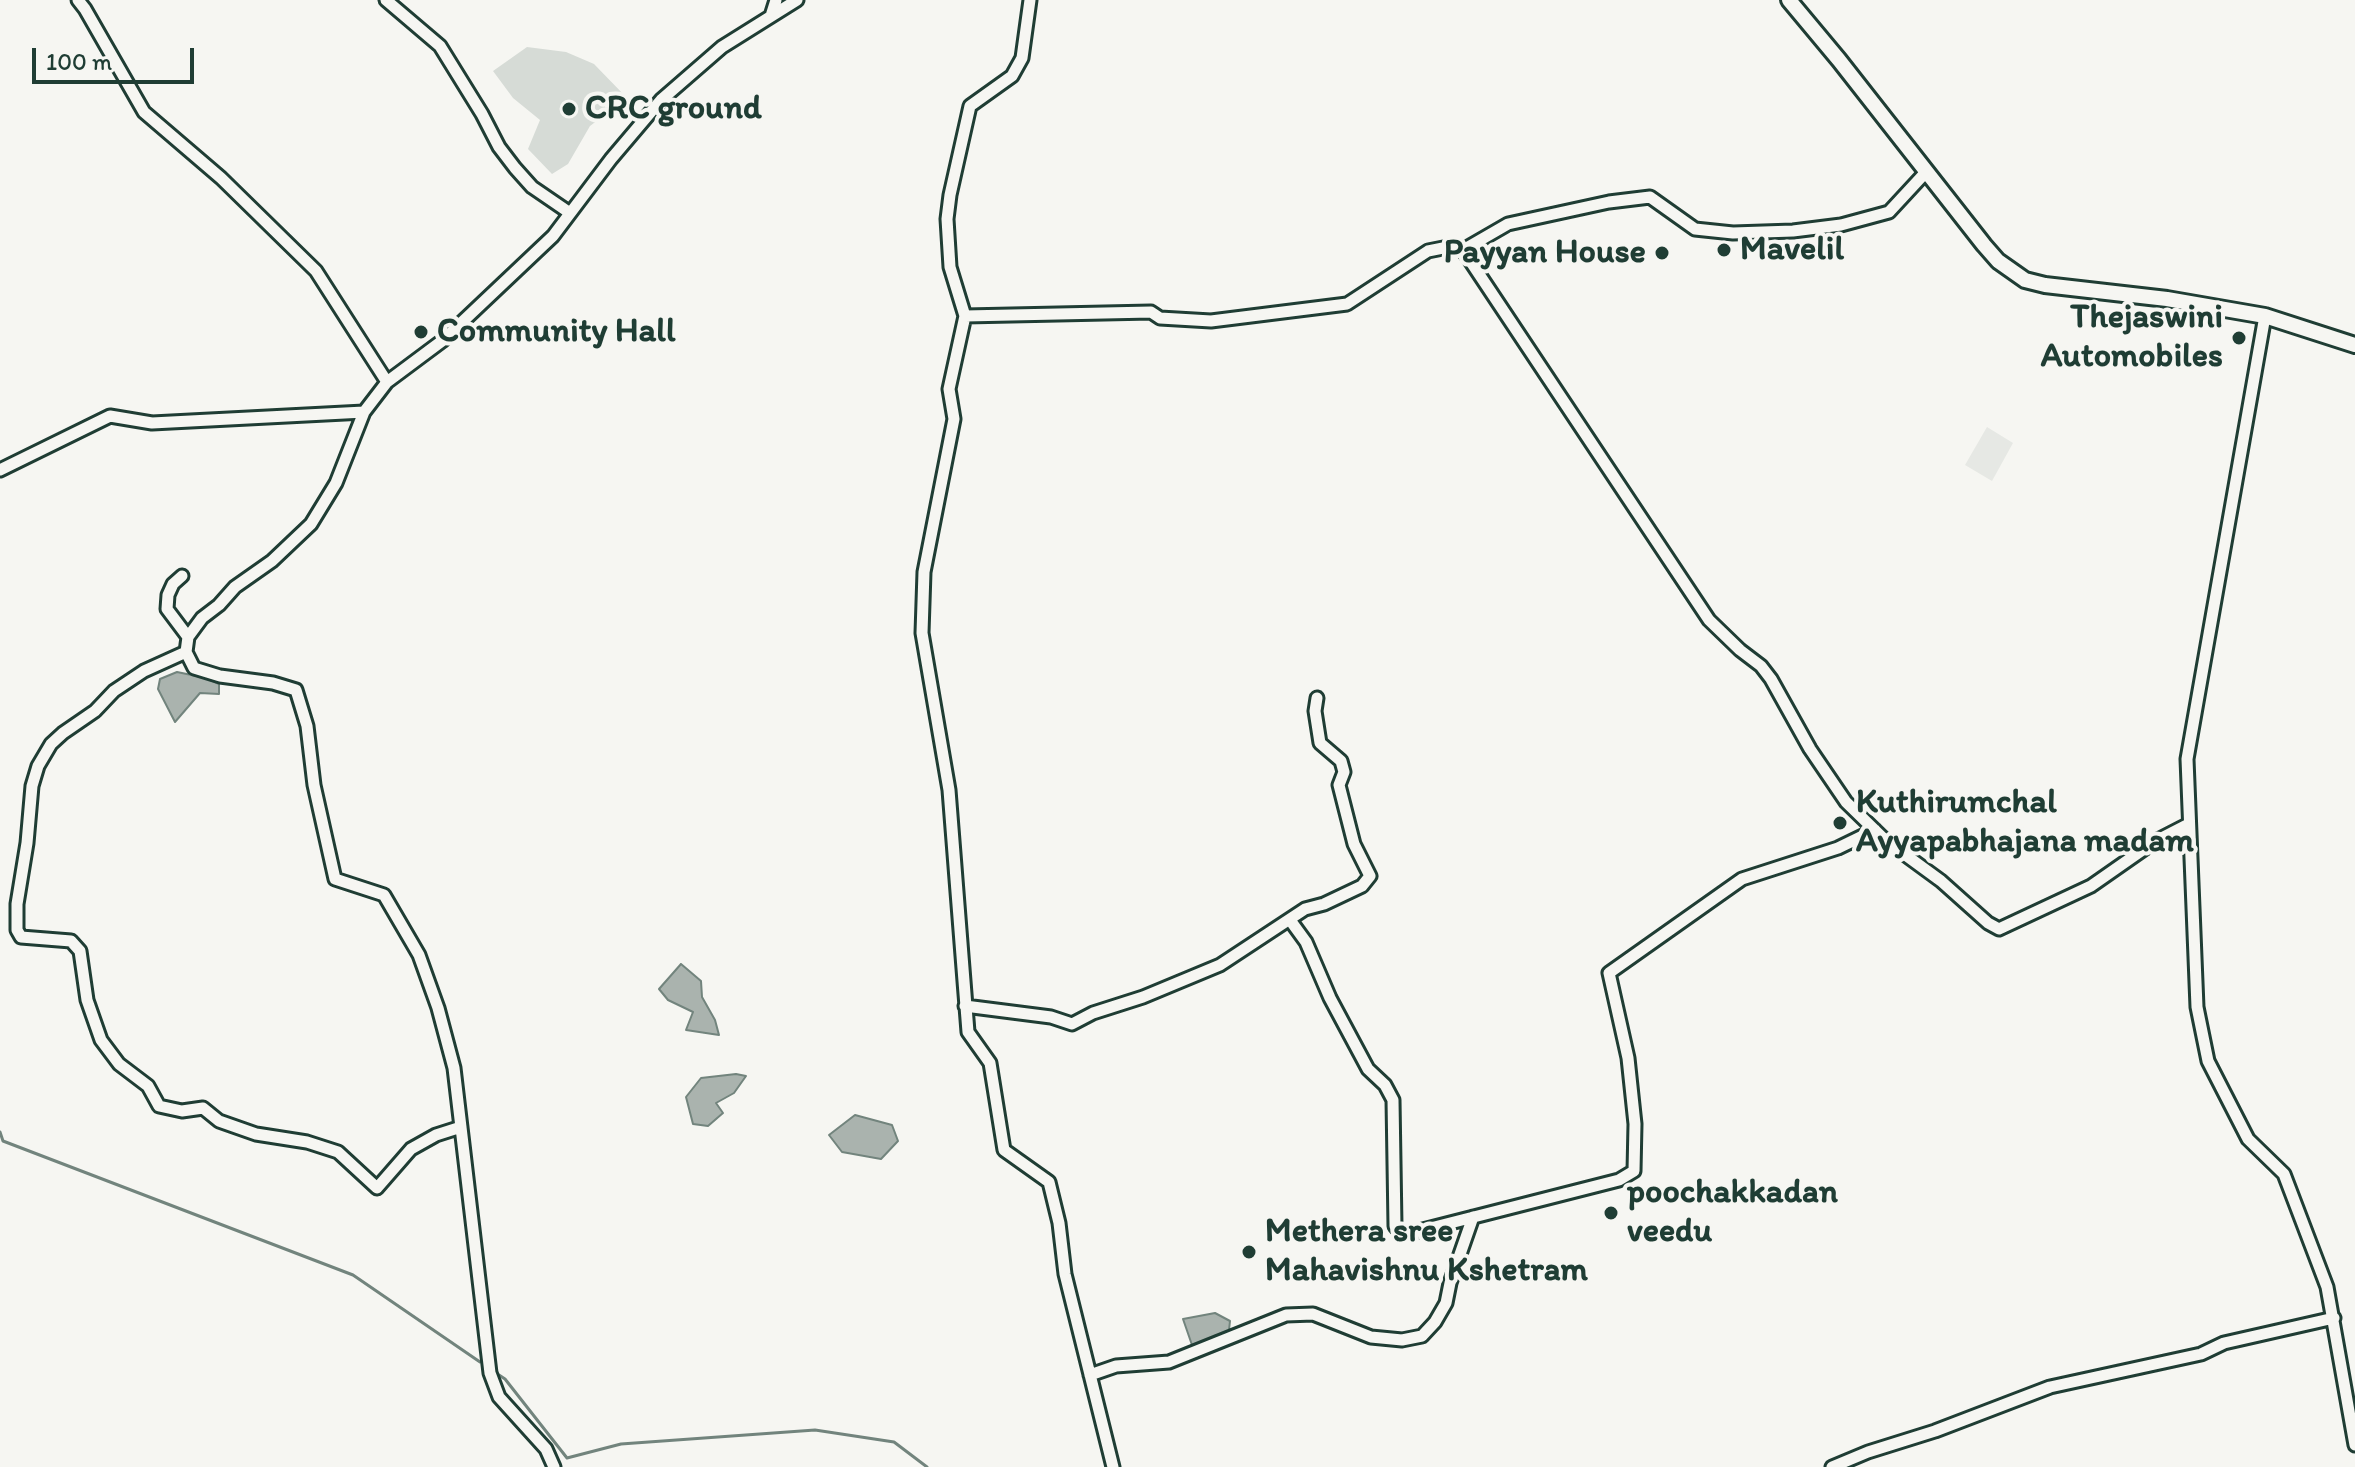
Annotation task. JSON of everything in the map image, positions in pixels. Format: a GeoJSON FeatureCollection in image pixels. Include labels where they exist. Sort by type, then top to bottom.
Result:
{"type":"FeatureCollection","features":[{"type":"Feature","properties":{"kind":"main road"},"geometry":{"type":"LineString","coordinates":[[1789,0],[1998,261],[2025,280],[2265,316],[2355,345]]}},
{"type":"Feature","properties":{"kind":"street"},"geometry":{"type":"LineString","coordinates":[[78,0],[144,112],[221,178],[316,271],[387,382]]}},
{"type":"Feature","properties":{"kind":"street"},"geometry":{"type":"LineString","coordinates":[[386,0],[440,46],[499,147],[515,168],[532,187],[570,213]]}},
{"type":"Feature","properties":{"kind":"street"},"geometry":{"type":"LineString","coordinates":[[771,16],[776,0]]}},
{"type":"Feature","properties":{"kind":"street"},"geometry":{"type":"LineString","coordinates":[[554,1467],[546,1449],[499,1397],[490,1373],[454,1068],[438,1008],[419,955],[384,895],[335,879],[314,785],[307,726],[296,690],[194,668],[186,652],[188,637],[202,618],[235,587],[272,561],[311,524],[336,483],[364,412],[387,382],[442,341],[553,236],[611,159],[661,100],[722,47],[797,0]]}},
{"type":"Feature","properties":{"kind":"street"},"geometry":{"type":"LineString","coordinates":[[1030,0],[1022,58],[1012,76],[970,106],[950,195],[947,219],[950,267],[965,316],[949,389],[954,419],[924,572],[922,633],[949,790],[968,1032],[990,1063],[1004,1150],[1049,1182],[1059,1223],[1065,1274],[1113,1467]]}},
{"type":"Feature","properties":{"kind":"street"},"geometry":{"type":"LineString","coordinates":[[965,316],[1151,312],[1160,318],[1211,321],[1347,304],[1428,251],[1448,247],[1463,250],[1508,224],[1609,202],[1650,197],[1695,229],[1733,233],[1793,231],[1841,225],[1889,212],[1926,172]]}},
{"type":"Feature","properties":{"kind":"street"},"geometry":{"type":"LineString","coordinates":[[1463,250],[1709,620],[1761,666],[1810,749],[1846,802],[1875,830],[1941,881],[1988,923],[1999,929],[2091,886],[2154,842],[2189,824]]}},
{"type":"Feature","properties":{"kind":"street"},"geometry":{"type":"LineString","coordinates":[[2265,316],[2187,759],[2197,1007],[2208,1061],[2248,1139],[2284,1174],[2327,1287],[2355,1445]]}},
{"type":"Feature","properties":{"kind":"street"},"geometry":{"type":"LineString","coordinates":[[0,470],[110,416],[152,423],[364,412]]}},
{"type":"Feature","properties":{"kind":"street"},"geometry":{"type":"LineString","coordinates":[[182,576],[173,584],[168,595],[167,609],[188,637]]}},
{"type":"Feature","properties":{"kind":"street"},"geometry":{"type":"LineString","coordinates":[[186,652],[144,671],[114,691],[95,711],[51,744],[38,766],[32,786],[17,904],[17,930],[21,937],[71,941],[80,951],[85,969],[87,1000],[101,1040],[119,1064],[148,1086],[159,1106],[182,1111],[203,1108],[219,1121],[256,1134],[307,1142],[338,1152],[377,1188],[411,1149],[436,1135],[461,1127]]}},
{"type":"Feature","properties":{"kind":"street"},"geometry":{"type":"LineString","coordinates":[[965,1006],[1051,1017],[1072,1024],[1093,1013],[1143,997],[1220,965],[1305,909],[1324,904],[1362,886],[1370,876],[1354,844],[1339,785],[1344,772],[1341,761],[1320,743],[1315,711],[1317,698]]}},
{"type":"Feature","properties":{"kind":"street"},"geometry":{"type":"LineString","coordinates":[[1290,920],[1306,942],[1330,998],[1368,1069],[1385,1085],[1393,1100],[1395,1226],[1403,1235],[1619,1180],[1634,1171],[1635,1124],[1628,1058],[1609,973],[1742,879],[1838,848],[1875,830]]}},
{"type":"Feature","properties":{"kind":"street"},"geometry":{"type":"LineString","coordinates":[[1090,1375],[1116,1366],[1169,1362],[1286,1315],[1313,1314],[1371,1337],[1402,1340],[1422,1336],[1446,1303],[1473,1217]]}},
{"type":"Feature","properties":{"kind":"street"},"geometry":{"type":"LineString","coordinates":[[1832,1467],[2050,1387],[2201,1354],[2224,1343],[2334,1318]]}},
{"type":"Feature","properties":{"kind":"shaded area","name":"CRC ground"},"geometry":{"type":"Polygon","coordinates":[[[527,47],[566,52],[594,64],[627,98],[590,126],[568,164],[552,174],[528,149],[540,120],[513,98],[493,71],[527,47]]]}},
{"type":"Feature","properties":{"kind":"shaded area"},"geometry":{"type":"Polygon","coordinates":[[[1987,427],[2013,443],[1992,481],[1965,465],[1987,427]]]}},
{"type":"Feature","properties":{"kind":"shaded area"},"geometry":{"type":"Polygon","coordinates":[[[177,672],[219,684],[219,694],[200,693],[175,722],[158,689],[160,679],[177,672]]]}},
{"type":"Feature","properties":{"kind":"shaded area"},"geometry":{"type":"Polygon","coordinates":[[[681,964],[701,981],[702,997],[715,1020],[719,1035],[686,1030],[693,1012],[668,1000],[659,989],[681,964]]]}},
{"type":"Feature","properties":{"kind":"shaded area"},"geometry":{"type":"Polygon","coordinates":[[[736,1074],[746,1076],[734,1093],[716,1103],[723,1113],[708,1126],[693,1124],[686,1097],[701,1078],[736,1074]]]}},
{"type":"Feature","properties":{"kind":"shaded area"},"geometry":{"type":"Polygon","coordinates":[[[855,1115],[892,1125],[898,1141],[881,1159],[842,1152],[829,1135],[855,1115]]]}},
{"type":"Feature","properties":{"kind":"shaded area"},"geometry":{"type":"Polygon","coordinates":[[[1215,1313],[1230,1321],[1229,1330],[1215,1344],[1192,1345],[1183,1319],[1215,1313]]]}},
{"type":"Feature","properties":{"kind":"waterway"},"geometry":{"type":"LineString","coordinates":[[0,1132],[3,1141],[353,1275],[480,1362]]}},
{"type":"Feature","properties":{"kind":"waterway"},"geometry":{"type":"LineString","coordinates":[[499,1375],[567,1458],[621,1444],[815,1430],[894,1442],[927,1467]]}},
{"type":"Feature","properties":{"kind":"place","name":"CRC ground"},"geometry":{"type":"Point","coordinates":[569,109]}},
{"type":"Feature","properties":{"kind":"place","name":"Mavelil"},"geometry":{"type":"Point","coordinates":[1724,250]}},
{"type":"Feature","properties":{"kind":"place","name":"Payyan House"},"geometry":{"type":"Point","coordinates":[1662,253]}},
{"type":"Feature","properties":{"kind":"place","name":"Community Hall"},"geometry":{"type":"Point","coordinates":[421,332]}},
{"type":"Feature","properties":{"kind":"place","name":"Thejaswini Automobiles"},"geometry":{"type":"Point","coordinates":[2239,338]}},
{"type":"Feature","properties":{"kind":"place","name":"Kuthirumchal Ayyapabhajana madam"},"geometry":{"type":"Point","coordinates":[1840,823]}},
{"type":"Feature","properties":{"kind":"place","name":"poochakkadan veedu"},"geometry":{"type":"Point","coordinates":[1611,1213]}},
{"type":"Feature","properties":{"kind":"place","name":"Methera sree Mahavishnu Kshetram"},"geometry":{"type":"Point","coordinates":[1249,1252]}}]}
